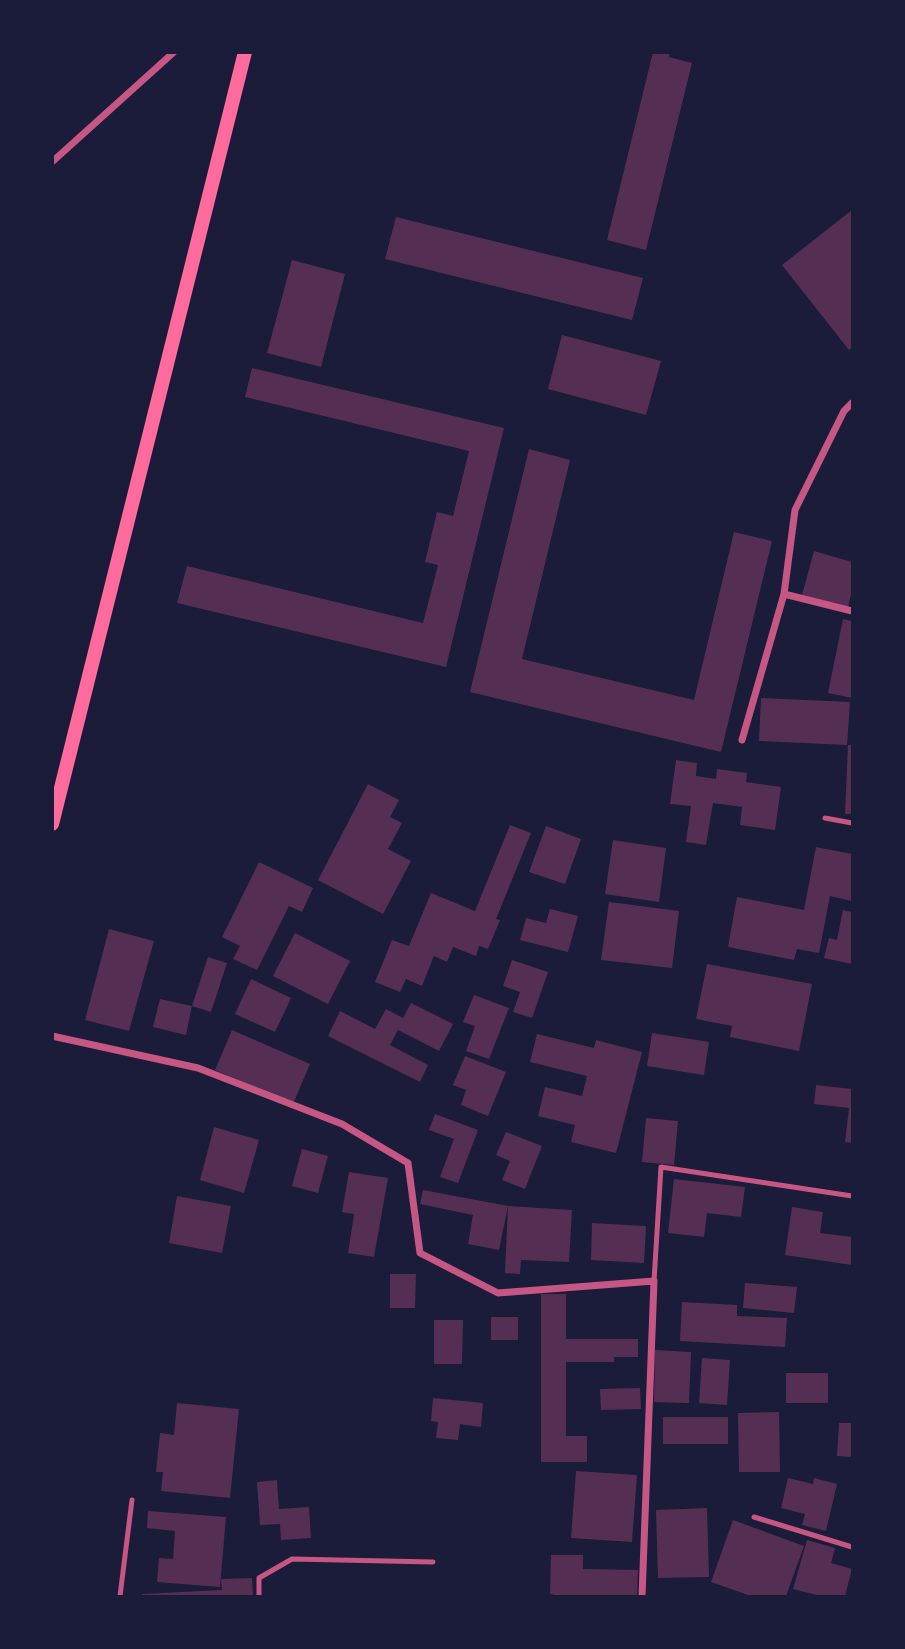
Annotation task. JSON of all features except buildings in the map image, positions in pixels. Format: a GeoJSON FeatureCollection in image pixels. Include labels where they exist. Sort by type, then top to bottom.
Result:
{"type":"FeatureCollection","features":[{"type":"Feature","properties":{"kind":"main road"},"geometry":{"type":"LineString","coordinates":[[52,824],[246,52]]}},
{"type":"Feature","properties":{"kind":"street"},"geometry":{"type":"LineString","coordinates":[[52,162],[174,52]]}},
{"type":"Feature","properties":{"kind":"street"},"geometry":{"type":"LineString","coordinates":[[742,740],[784,594],[795,510],[844,411],[852,403]]}},
{"type":"Feature","properties":{"kind":"street"},"geometry":{"type":"LineString","coordinates":[[784,594],[852,611]]}},
{"type":"Feature","properties":{"kind":"street"},"geometry":{"type":"LineString","coordinates":[[52,1036],[198,1068],[342,1124],[408,1163],[420,1253],[498,1293],[654,1282],[642,1597]]}},
{"type":"Feature","properties":{"kind":"lane"},"geometry":{"type":"LineString","coordinates":[[825,818],[852,823]]}},
{"type":"Feature","properties":{"kind":"lane"},"geometry":{"type":"LineString","coordinates":[[654,1282],[661,1167],[852,1196]]}},
{"type":"Feature","properties":{"kind":"lane"},"geometry":{"type":"LineString","coordinates":[[120,1597],[132,1500]]}},
{"type":"Feature","properties":{"kind":"lane"},"geometry":{"type":"LineString","coordinates":[[754,1517],[852,1547]]}},
{"type":"Feature","properties":{"kind":"lane"},"geometry":{"type":"LineString","coordinates":[[259,1597],[259,1578],[292,1559],[433,1562]]}}]}
